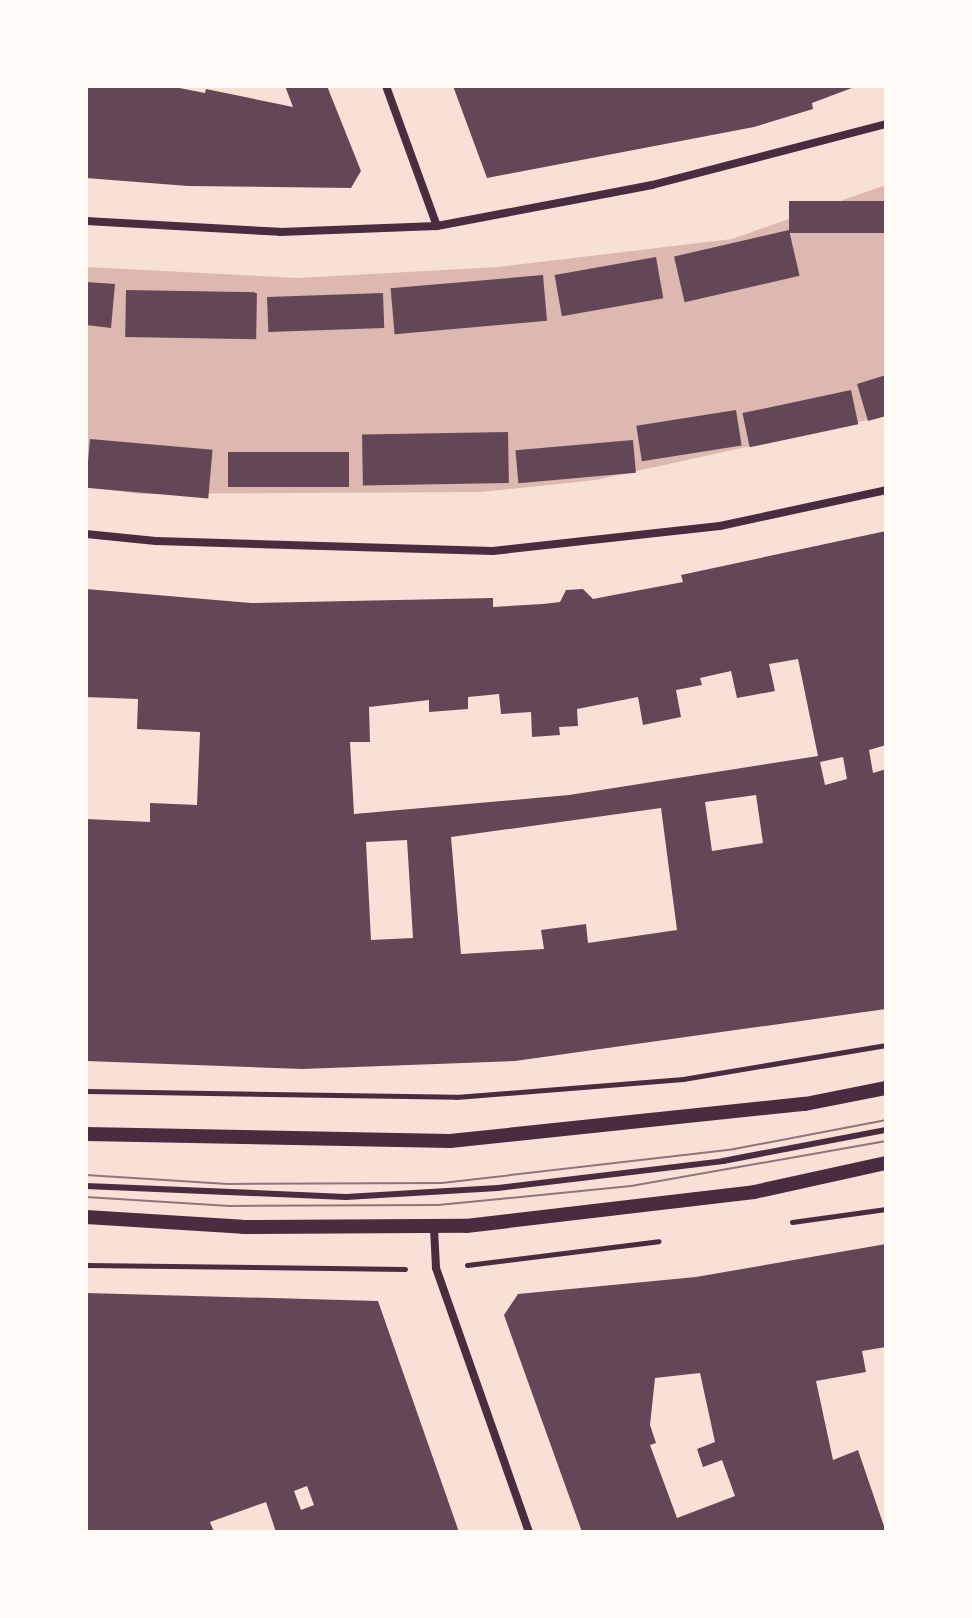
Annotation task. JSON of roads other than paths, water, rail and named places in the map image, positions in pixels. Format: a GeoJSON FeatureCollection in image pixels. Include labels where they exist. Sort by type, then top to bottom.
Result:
{"type":"FeatureCollection","features":[{"type":"Feature","properties":{"kind":"street"},"geometry":{"type":"LineString","coordinates":[[386,86],[437,226]]}},
{"type":"Feature","properties":{"kind":"street"},"geometry":{"type":"LineString","coordinates":[[86,221],[280,232],[437,226],[652,185],[886,124]]}},
{"type":"Feature","properties":{"kind":"street"},"geometry":{"type":"LineString","coordinates":[[86,534],[156,541],[493,551],[720,526],[886,490]]}},
{"type":"Feature","properties":{"kind":"street"},"geometry":{"type":"LineString","coordinates":[[86,1134],[450,1141],[805,1104],[886,1088]]}},
{"type":"Feature","properties":{"kind":"street"},"geometry":{"type":"LineString","coordinates":[[86,1217],[243,1227],[434,1228],[754,1192],[886,1163]]}},
{"type":"Feature","properties":{"kind":"street"},"geometry":{"type":"LineString","coordinates":[[434,1228],[436,1268],[529,1532]]}},
{"type":"Feature","properties":{"kind":"lane"},"geometry":{"type":"LineString","coordinates":[[86,1186],[331,1197],[498,1188],[723,1161],[886,1130]]}},
{"type":"Feature","properties":{"kind":"tram line"},"geometry":{"type":"LineString","coordinates":[[86,1175],[228,1184],[442,1183],[734,1149],[886,1120]]}},
{"type":"Feature","properties":{"kind":"tram line"},"geometry":{"type":"LineString","coordinates":[[86,1197],[230,1206],[438,1205],[631,1186],[886,1141]]}}]}
